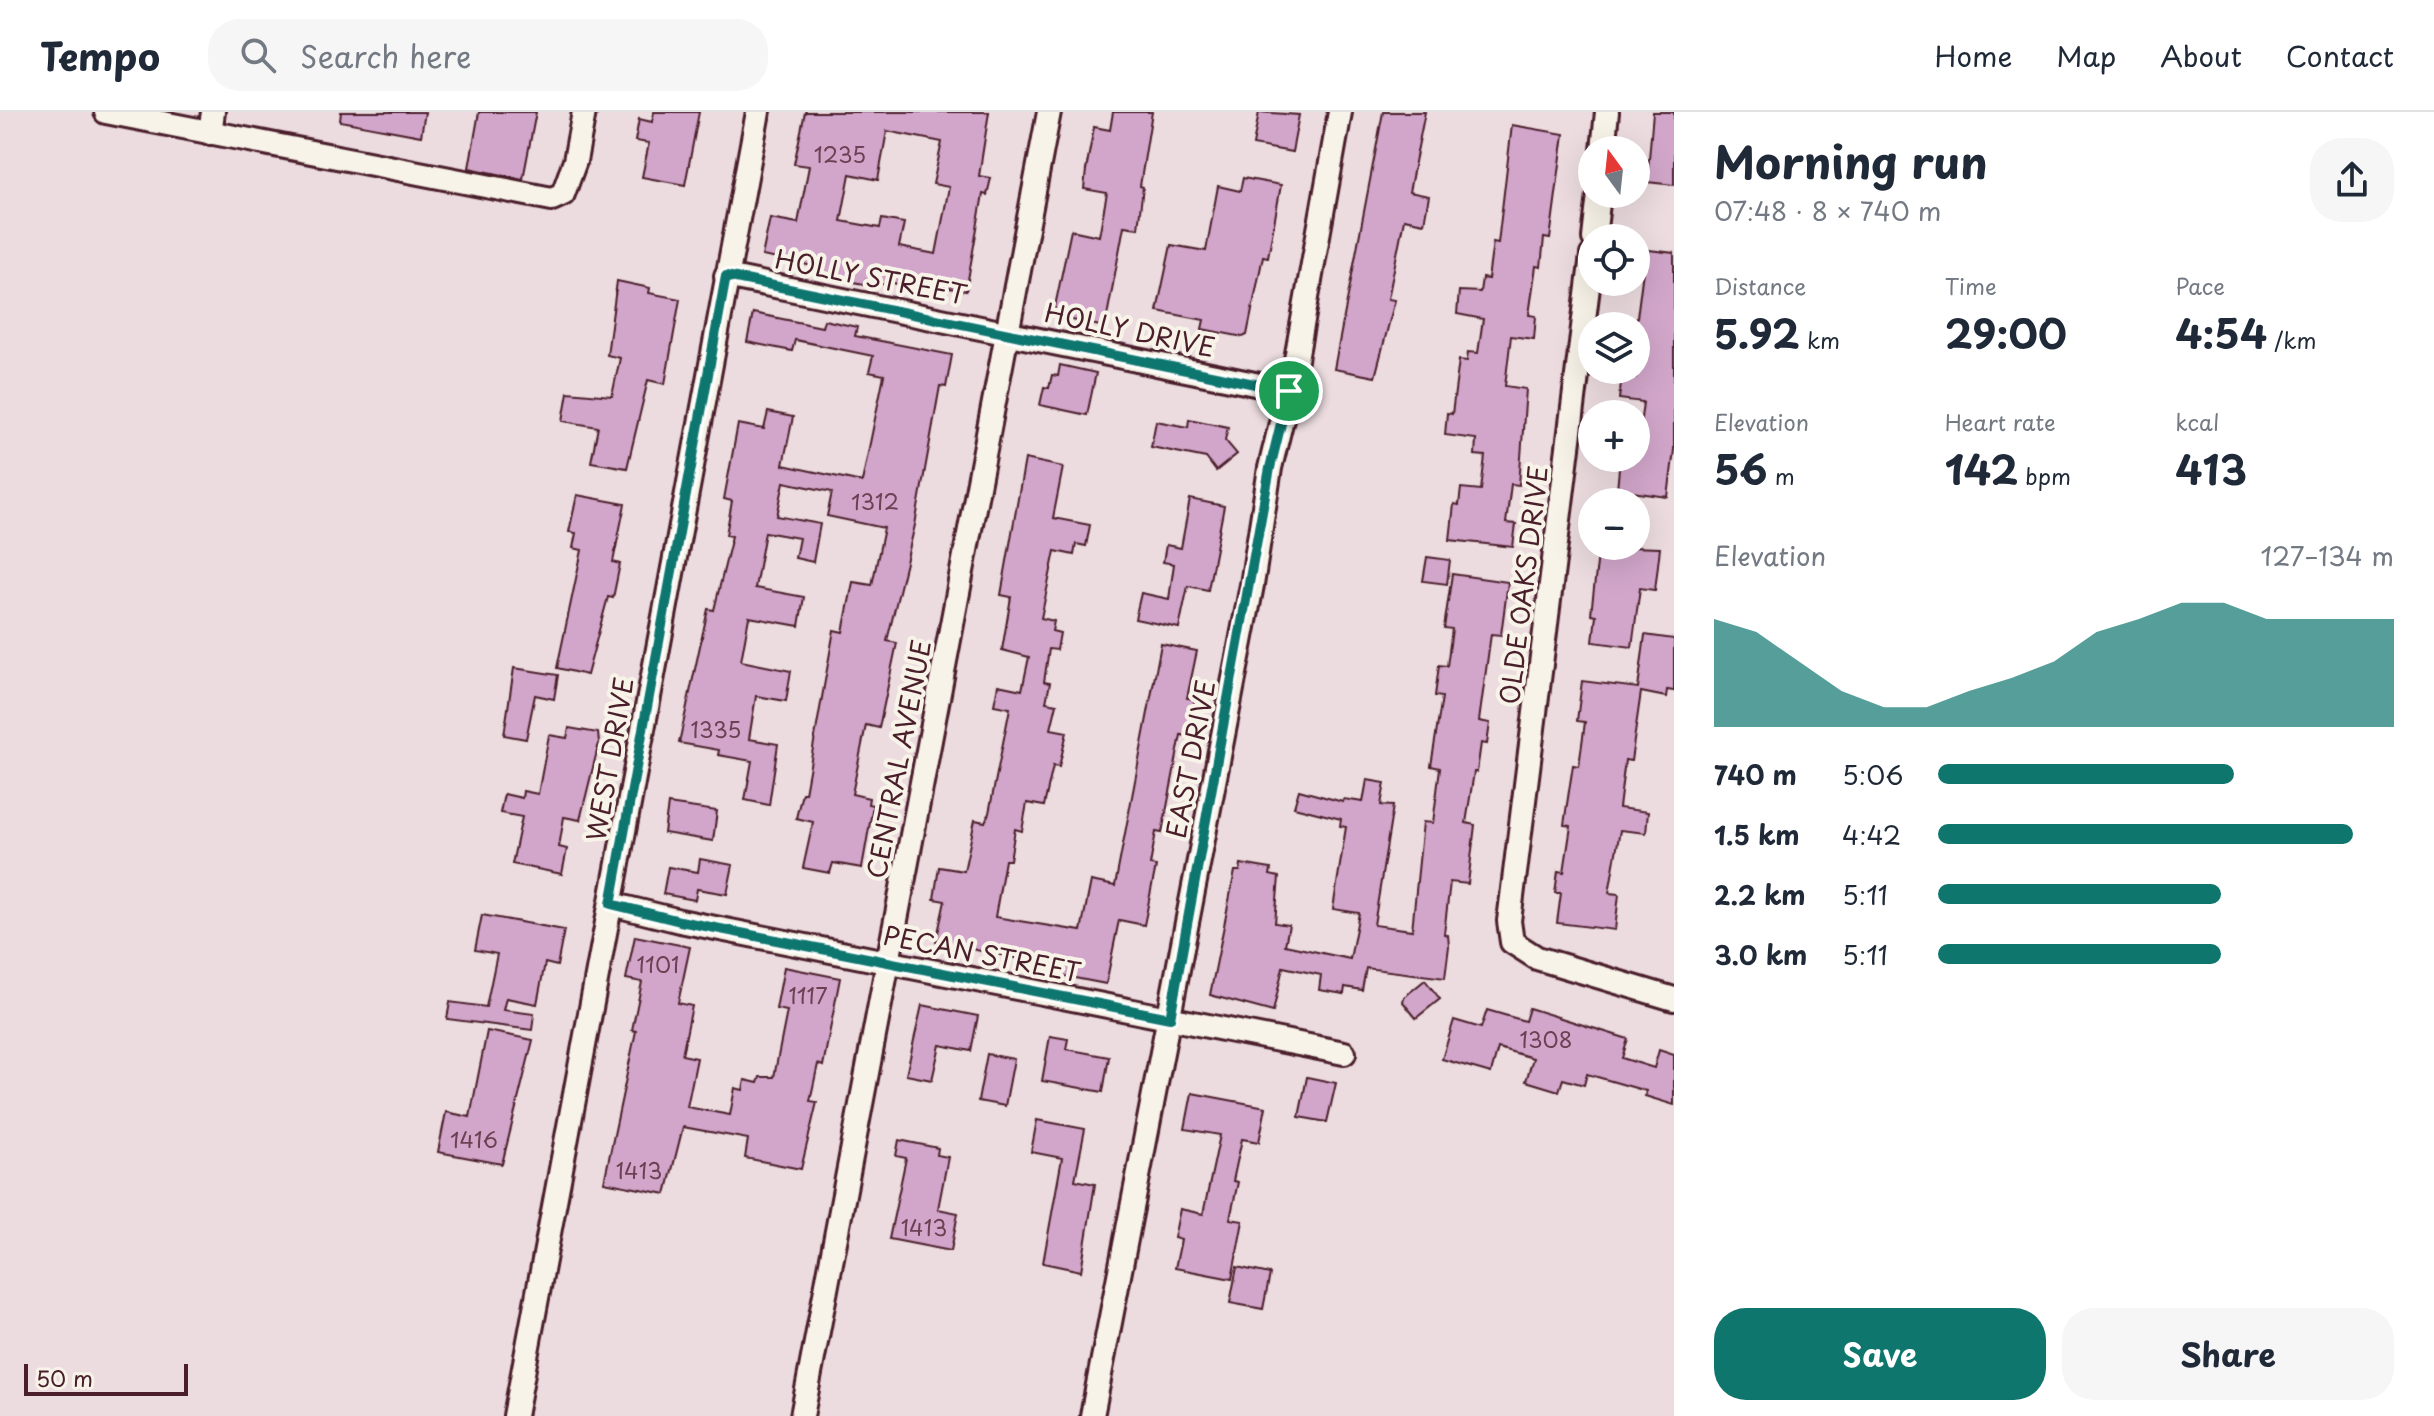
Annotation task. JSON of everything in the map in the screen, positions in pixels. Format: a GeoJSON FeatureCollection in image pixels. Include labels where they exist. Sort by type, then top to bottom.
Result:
{"type":"FeatureCollection","features":[{"type":"Feature","properties":{"kind":"street"},"geometry":{"type":"LineString","coordinates":[[106,112],[212,122],[552,199],[563,194],[575,161],[584,112]]}},
{"type":"Feature","properties":{"kind":"street","name":"WEST DRIVE"},"geometry":{"type":"LineString","coordinates":[[515,1416],[758,112]]}},
{"type":"Feature","properties":{"kind":"street","name":"CENTRAL AVENUE"},"geometry":{"type":"LineString","coordinates":[[802,1416],[1049,112]]}},
{"type":"Feature","properties":{"kind":"street","name":"EAST DRIVE"},"geometry":{"type":"LineString","coordinates":[[1092,1416],[1340,112]]}},
{"type":"Feature","properties":{"kind":"street"},"geometry":{"type":"LineString","coordinates":[[1604,136],[1607,112]]}},
{"type":"Feature","properties":{"kind":"street","name":"HOLLY STREET"},"geometry":{"type":"LineString","coordinates":[[726,276],[1006,332]]}},
{"type":"Feature","properties":{"kind":"street","name":"OLDE OAKS DRIVE"},"geometry":{"type":"LineString","coordinates":[[1587,296],[1509,921],[1512,942],[1537,958],[1674,999]]}},
{"type":"Feature","properties":{"kind":"street","name":"HOLLY DRIVE"},"geometry":{"type":"LineString","coordinates":[[1006,332],[1289,391]]}},
{"type":"Feature","properties":{"kind":"street","name":"PECAN STREET"},"geometry":{"type":"LineString","coordinates":[[611,904],[680,921],[1344,1053]]}},
{"type":"Feature","properties":{"kind":"building"},"geometry":{"type":"Polygon","coordinates":[[[341,112],[425,112],[421,136],[340,121],[341,112]]]}},
{"type":"Feature","properties":{"kind":"building"},"geometry":{"type":"Polygon","coordinates":[[[479,112],[536,112],[523,179],[469,168],[479,112]]]}},
{"type":"Feature","properties":{"kind":"building"},"geometry":{"type":"Polygon","coordinates":[[[654,112],[699,112],[685,185],[642,177],[649,143],[635,141],[639,119],[652,122],[654,112]]]}},
{"type":"Feature","properties":{"kind":"building"},"geometry":{"type":"Polygon","coordinates":[[[805,112],[989,112],[979,176],[991,178],[987,195],[983,194],[966,291],[943,287],[942,292],[865,280],[864,284],[821,276],[823,268],[762,256],[770,218],[798,223],[809,166],[794,164],[805,112]],[[887,131],[878,180],[850,174],[841,221],[880,228],[882,219],[904,223],[899,247],[936,254],[949,187],[933,184],[942,142],[887,131]]]}},
{"type":"Feature","properties":{"kind":"building"},"geometry":{"type":"Polygon","coordinates":[[[1113,112],[1152,112],[1140,186],[1143,187],[1138,228],[1124,226],[1105,327],[1053,316],[1071,230],[1099,236],[1107,193],[1084,189],[1086,170],[1094,127],[1110,130],[1113,112]]]}},
{"type":"Feature","properties":{"kind":"building"},"geometry":{"type":"Polygon","coordinates":[[[1259,112],[1299,115],[1292,152],[1253,145],[1259,112]]]}},
{"type":"Feature","properties":{"kind":"building"},"geometry":{"type":"Polygon","coordinates":[[[1383,112],[1425,112],[1409,192],[1429,196],[1424,223],[1404,219],[1388,299],[1395,300],[1375,377],[1334,369],[1383,112]]]}},
{"type":"Feature","properties":{"kind":"building"},"geometry":{"type":"Polygon","coordinates":[[[1653,112],[1674,112],[1674,185],[1650,182],[1653,112]]]}},
{"type":"Feature","properties":{"kind":"building"},"geometry":{"type":"Polygon","coordinates":[[[1512,125],[1564,134],[1550,239],[1544,238],[1541,267],[1536,266],[1529,315],[1536,316],[1534,339],[1511,336],[1505,386],[1526,389],[1519,485],[1511,484],[1506,523],[1516,524],[1513,547],[1450,540],[1454,504],[1459,505],[1461,488],[1481,490],[1485,456],[1475,455],[1476,439],[1445,435],[1447,413],[1452,414],[1459,360],[1467,361],[1468,352],[1478,353],[1483,319],[1457,314],[1459,291],[1480,292],[1482,278],[1488,279],[1493,242],[1498,243],[1512,125]]]}},
{"type":"Feature","properties":{"kind":"building"},"geometry":{"type":"Polygon","coordinates":[[[1243,178],[1281,185],[1268,257],[1263,256],[1247,335],[1243,337],[1202,329],[1204,320],[1157,311],[1171,245],[1206,251],[1218,186],[1240,191],[1243,178]]]}},
{"type":"Feature","properties":{"kind":"building"},"geometry":{"type":"Polygon","coordinates":[[[1650,250],[1674,253],[1674,450],[1668,497],[1650,495],[1650,488],[1617,488],[1619,472],[1650,472],[1650,400],[1619,399],[1621,384],[1650,384],[1650,312],[1638,312],[1640,296],[1650,296],[1650,250]]]}},
{"type":"Feature","properties":{"kind":"building"},"geometry":{"type":"Polygon","coordinates":[[[617,281],[650,288],[649,293],[680,299],[665,384],[648,380],[627,468],[591,462],[598,427],[563,421],[568,392],[612,396],[620,358],[607,355],[617,281]]]}},
{"type":"Feature","properties":{"kind":"building"},"geometry":{"type":"Polygon","coordinates":[[[753,313],[822,327],[824,320],[857,327],[855,336],[952,355],[946,387],[940,386],[915,525],[887,641],[897,643],[879,728],[866,725],[852,794],[869,798],[868,804],[873,805],[862,868],[833,863],[830,873],[803,868],[813,822],[796,818],[802,793],[805,793],[834,630],[843,632],[853,582],[872,585],[884,528],[827,516],[832,492],[784,482],[777,516],[820,524],[813,562],[795,558],[799,538],[765,532],[755,588],[804,597],[799,626],[749,617],[741,661],[791,671],[786,701],[756,696],[749,739],[778,744],[769,805],[745,800],[752,761],[718,755],[719,750],[679,743],[708,609],[714,610],[732,536],[726,535],[732,501],[724,499],[738,424],[764,429],[768,412],[793,417],[783,465],[862,482],[884,375],[869,372],[873,356],[795,340],[792,351],[747,342],[753,313]]]}},
{"type":"Feature","properties":{"kind":"building"},"geometry":{"type":"Polygon","coordinates":[[[1060,365],[1096,373],[1087,415],[1040,405],[1044,387],[1049,388],[1052,375],[1058,376],[1060,365]]]}},
{"type":"Feature","properties":{"kind":"building"},"geometry":{"type":"Polygon","coordinates":[[[1189,419],[1228,427],[1225,440],[1237,454],[1216,471],[1206,458],[1151,447],[1156,421],[1188,427],[1189,419]]]}},
{"type":"Feature","properties":{"kind":"building"},"geometry":{"type":"Polygon","coordinates":[[[1025,459],[1063,467],[1053,518],[1090,525],[1086,546],[1076,544],[1074,555],[1055,551],[1041,618],[1054,621],[1052,631],[1060,633],[1057,650],[1049,649],[1044,682],[1050,683],[1046,702],[1057,704],[1051,729],[1067,732],[1059,767],[1053,766],[1044,806],[1027,803],[1022,831],[1015,829],[1010,860],[1005,860],[995,917],[1081,931],[1091,881],[1115,886],[1161,644],[1197,651],[1187,698],[1195,699],[1187,736],[1181,735],[1162,833],[1156,832],[1150,865],[1156,866],[1144,925],[1119,920],[1106,984],[1054,974],[1056,966],[936,942],[945,901],[934,899],[939,867],[964,871],[975,820],[985,822],[989,813],[1010,708],[994,705],[998,685],[1022,690],[1029,657],[1002,650],[1011,597],[1001,595],[1025,459]]]}},
{"type":"Feature","properties":{"kind":"building"},"geometry":{"type":"Polygon","coordinates":[[[577,495],[625,504],[613,562],[620,564],[613,598],[608,597],[587,675],[557,668],[582,550],[573,548],[576,533],[569,532],[577,495]]]}},
{"type":"Feature","properties":{"kind":"building"},"geometry":{"type":"Polygon","coordinates":[[[1190,499],[1224,506],[1208,590],[1188,586],[1179,628],[1135,619],[1141,593],[1169,599],[1174,564],[1163,562],[1166,545],[1181,548],[1190,499]]]}},
{"type":"Feature","properties":{"kind":"building"},"geometry":{"type":"Polygon","coordinates":[[[1650,548],[1660,548],[1655,590],[1640,588],[1632,647],[1593,642],[1596,615],[1591,614],[1597,560],[1650,560],[1650,548]]]}},
{"type":"Feature","properties":{"kind":"building"},"geometry":{"type":"Polygon","coordinates":[[[1427,557],[1450,560],[1447,584],[1423,581],[1427,557]]]}},
{"type":"Feature","properties":{"kind":"building"},"geometry":{"type":"Polygon","coordinates":[[[1452,574],[1508,582],[1501,635],[1491,634],[1479,721],[1490,723],[1487,744],[1481,743],[1477,772],[1474,772],[1466,823],[1475,825],[1468,884],[1450,882],[1444,934],[1448,935],[1449,946],[1445,978],[1366,968],[1362,990],[1345,987],[1344,994],[1319,990],[1321,975],[1283,967],[1273,1012],[1210,995],[1235,871],[1240,871],[1241,864],[1271,869],[1270,875],[1279,877],[1275,923],[1289,925],[1285,945],[1350,959],[1359,913],[1333,909],[1346,827],[1340,826],[1341,819],[1294,807],[1299,790],[1343,802],[1344,799],[1363,802],[1367,780],[1385,783],[1381,805],[1393,806],[1374,925],[1412,930],[1423,822],[1433,823],[1440,768],[1431,766],[1442,697],[1435,696],[1439,665],[1447,666],[1452,629],[1444,628],[1452,574]]]}},
{"type":"Feature","properties":{"kind":"building"},"geometry":{"type":"Polygon","coordinates":[[[1645,635],[1674,639],[1674,691],[1667,690],[1666,697],[1641,692],[1631,761],[1625,760],[1619,808],[1648,812],[1646,833],[1620,830],[1609,893],[1619,894],[1615,930],[1557,923],[1561,893],[1555,893],[1558,871],[1564,872],[1571,826],[1564,825],[1573,765],[1579,766],[1585,722],[1577,721],[1582,681],[1638,688],[1645,635]]]}},
{"type":"Feature","properties":{"kind":"building"},"geometry":{"type":"Polygon","coordinates":[[[514,668],[558,675],[554,699],[535,695],[526,739],[504,735],[514,668]]]}},
{"type":"Feature","properties":{"kind":"building"},"geometry":{"type":"Polygon","coordinates":[[[569,728],[598,733],[599,743],[580,820],[564,817],[559,847],[567,849],[562,874],[512,864],[522,817],[500,813],[504,794],[522,798],[523,791],[538,794],[549,735],[567,738],[569,728]]]}},
{"type":"Feature","properties":{"kind":"building"},"geometry":{"type":"Polygon","coordinates":[[[668,804],[717,811],[713,841],[664,833],[668,804]]]}},
{"type":"Feature","properties":{"kind":"building"},"geometry":{"type":"Polygon","coordinates":[[[700,859],[733,865],[727,894],[697,889],[695,900],[663,894],[668,867],[698,872],[700,859]]]}},
{"type":"Feature","properties":{"kind":"building"},"geometry":{"type":"Polygon","coordinates":[[[482,915],[564,930],[557,966],[545,963],[537,1004],[506,998],[503,1010],[534,1014],[532,1030],[447,1019],[450,1002],[486,1007],[497,954],[475,950],[482,915]]]}},
{"type":"Feature","properties":{"kind":"building"},"geometry":{"type":"Polygon","coordinates":[[[635,936],[690,947],[678,1003],[692,1006],[682,1055],[697,1058],[687,1107],[730,1115],[735,1088],[743,1090],[745,1080],[758,1083],[760,1077],[774,1077],[787,1011],[776,1009],[784,967],[840,978],[823,1066],[818,1064],[810,1101],[817,1102],[801,1169],[745,1158],[748,1139],[683,1127],[666,1194],[604,1182],[636,1031],[632,1030],[642,982],[626,979],[635,936]]]}},
{"type":"Feature","properties":{"kind":"building"},"geometry":{"type":"Polygon","coordinates":[[[1425,980],[1440,999],[1416,1018],[1403,1002],[1404,997],[1425,980]]]}},
{"type":"Feature","properties":{"kind":"building"},"geometry":{"type":"Polygon","coordinates":[[[922,1005],[978,1016],[971,1051],[940,1045],[932,1080],[906,1075],[922,1005]]]}},
{"type":"Feature","properties":{"kind":"building"},"geometry":{"type":"Polygon","coordinates":[[[1529,1008],[1628,1039],[1622,1058],[1654,1068],[1659,1050],[1674,1055],[1674,1105],[1645,1096],[1646,1091],[1587,1074],[1584,1085],[1563,1079],[1559,1091],[1526,1081],[1533,1058],[1498,1048],[1491,1073],[1442,1059],[1454,1020],[1481,1028],[1487,1010],[1525,1021],[1529,1008]]]}},
{"type":"Feature","properties":{"kind":"building"},"geometry":{"type":"Polygon","coordinates":[[[487,1031],[533,1040],[502,1164],[438,1152],[446,1112],[470,1117],[487,1031]]]}},
{"type":"Feature","properties":{"kind":"building"},"geometry":{"type":"Polygon","coordinates":[[[1050,1036],[1068,1039],[1066,1049],[1109,1057],[1103,1092],[1042,1081],[1050,1036]]]}},
{"type":"Feature","properties":{"kind":"building"},"geometry":{"type":"Polygon","coordinates":[[[987,1054],[1014,1059],[1005,1106],[978,1101],[987,1054]]]}},
{"type":"Feature","properties":{"kind":"building"},"geometry":{"type":"Polygon","coordinates":[[[1307,1077],[1336,1083],[1327,1122],[1299,1117],[1307,1077]]]}},
{"type":"Feature","properties":{"kind":"building"},"geometry":{"type":"Polygon","coordinates":[[[1192,1093],[1266,1107],[1259,1142],[1242,1139],[1233,1181],[1238,1182],[1230,1219],[1243,1221],[1232,1279],[1175,1268],[1181,1240],[1174,1238],[1180,1209],[1203,1214],[1220,1135],[1185,1129],[1192,1093]]]}},
{"type":"Feature","properties":{"kind":"building"},"geometry":{"type":"Polygon","coordinates":[[[1037,1120],[1085,1129],[1075,1180],[1095,1184],[1081,1271],[1043,1263],[1062,1158],[1031,1152],[1037,1120]]]}},
{"type":"Feature","properties":{"kind":"building"},"geometry":{"type":"Polygon","coordinates":[[[899,1140],[938,1148],[937,1155],[948,1157],[938,1209],[958,1213],[951,1251],[889,1239],[906,1158],[896,1156],[899,1140]]]}},
{"type":"Feature","properties":{"kind":"building"},"geometry":{"type":"Polygon","coordinates":[[[1237,1267],[1270,1274],[1263,1309],[1230,1303],[1237,1267]]]}},
{"type":"Feature","properties":{"kind":"route"},"geometry":{"type":"LineString","coordinates":[[726,276],[1289,391],[1270,468],[1252,585],[1170,1018],[680,921],[611,904],[726,276]]}}]}
